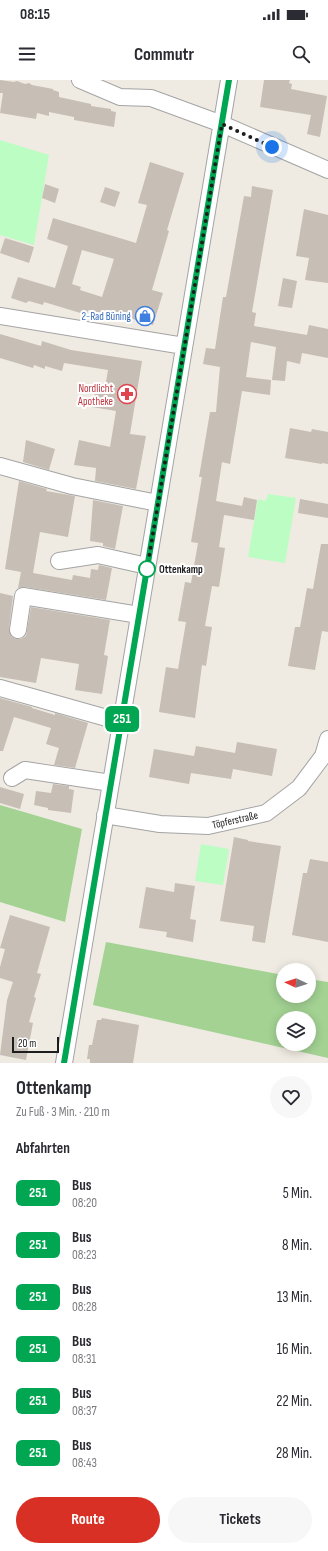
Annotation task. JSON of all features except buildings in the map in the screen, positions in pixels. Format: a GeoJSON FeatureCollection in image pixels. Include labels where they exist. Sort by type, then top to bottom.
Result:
{"type":"FeatureCollection","features":[{"type":"Feature","properties":{"kind":"street"},"geometry":{"type":"LineString","coordinates":[[80,80],[120,97],[151,98],[222,124],[328,170]]}},
{"type":"Feature","properties":{"kind":"street"},"geometry":{"type":"LineString","coordinates":[[64,1063],[230,80]]}},
{"type":"Feature","properties":{"kind":"street"},"geometry":{"type":"LineString","coordinates":[[0,316],[184,346]]}},
{"type":"Feature","properties":{"kind":"street"},"geometry":{"type":"LineString","coordinates":[[0,466],[72,486],[158,503]]}},
{"type":"Feature","properties":{"kind":"street"},"geometry":{"type":"LineString","coordinates":[[58,561],[98,555],[147,566]]}},
{"type":"Feature","properties":{"kind":"street"},"geometry":{"type":"LineString","coordinates":[[18,630],[23,596],[139,615]]}},
{"type":"Feature","properties":{"kind":"street"},"geometry":{"type":"LineString","coordinates":[[0,688],[121,722]]}},
{"type":"Feature","properties":{"kind":"street","name":"Töpferstraße"},"geometry":{"type":"LineString","coordinates":[[105,815],[160,824],[208,826],[266,813],[299,788],[325,758],[328,739]]}},
{"type":"Feature","properties":{"kind":"street"},"geometry":{"type":"LineString","coordinates":[[12,778],[25,770],[111,783]]}},
{"type":"Feature","properties":{"kind":"green space"},"geometry":{"type":"Polygon","coordinates":[[[0,140],[49,155],[34,245],[0,235],[0,140]]]}},
{"type":"Feature","properties":{"kind":"green space"},"geometry":{"type":"Polygon","coordinates":[[[268,494],[296,498],[285,563],[248,557],[258,499],[266,501],[268,494]]]}},
{"type":"Feature","properties":{"kind":"green space"},"geometry":{"type":"Polygon","coordinates":[[[0,805],[82,829],[65,922],[0,902],[0,805]]]}},
{"type":"Feature","properties":{"kind":"green space"},"geometry":{"type":"Polygon","coordinates":[[[201,844],[229,849],[223,885],[195,881],[201,844]]]}},
{"type":"Feature","properties":{"kind":"green space"},"geometry":{"type":"Polygon","coordinates":[[[106,942],[276,974],[276,1003],[316,1003],[316,980],[328,982],[328,1058],[297,1051],[316,1051],[316,1011],[276,1011],[276,1046],[93,1005],[106,942]]]}},
{"type":"Feature","properties":{"kind":"bus line","name":"251"},"geometry":{"type":"LineString","coordinates":[[64,1063],[229,80]]}},
{"type":"Feature","properties":{"kind":"place","name":"2-Rad Büning"},"geometry":{"type":"Point","coordinates":[145,316]}},
{"type":"Feature","properties":{"kind":"place","name":"Nordlicht Apotheke"},"geometry":{"type":"Point","coordinates":[127,394]}},
{"type":"Feature","properties":{"kind":"place","name":"Ottenkamp"},"geometry":{"type":"Point","coordinates":[147,569]}},
{"type":"Feature","properties":{"kind":"route"},"geometry":{"type":"LineString","coordinates":[[147,569],[198,259],[222,124],[272,147]]}}]}
